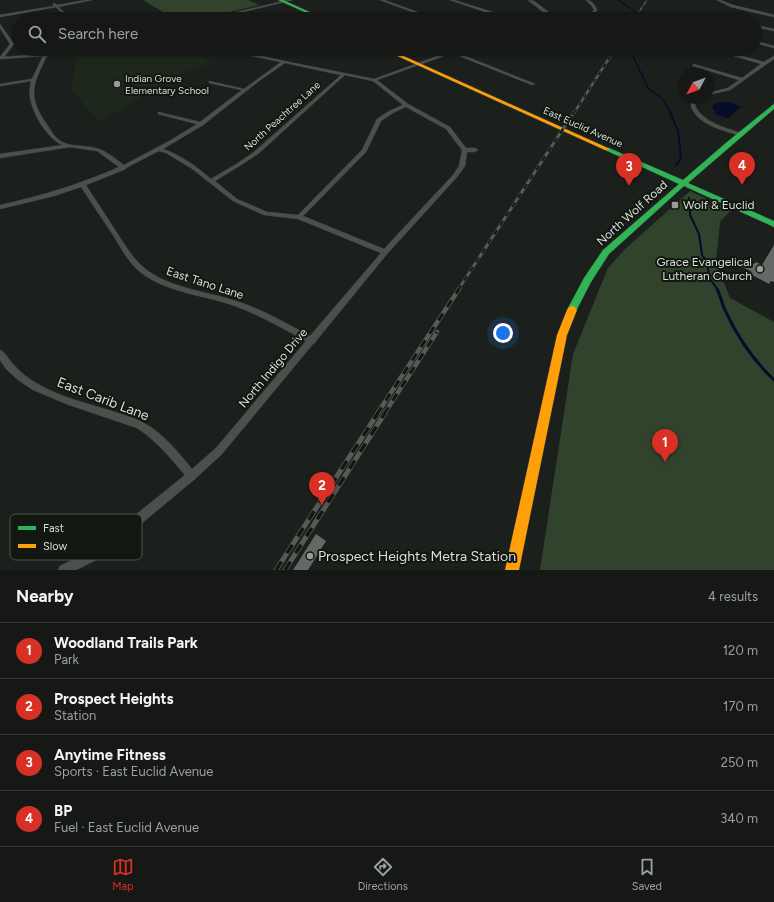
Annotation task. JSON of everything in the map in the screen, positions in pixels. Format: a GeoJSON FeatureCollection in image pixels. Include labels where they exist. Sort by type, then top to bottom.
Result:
{"type":"FeatureCollection","features":[{"type":"Feature","properties":{"kind":"main road"},"geometry":{"type":"LineString","coordinates":[[282,1],[305,12]]}},
{"type":"Feature","properties":{"kind":"main road","name":"East Euclid Avenue"},"geometry":{"type":"LineString","coordinates":[[402,56],[420,63]]}},
{"type":"Feature","properties":{"kind":"main road","name":"East Euclid Avenue"},"geometry":{"type":"LineString","coordinates":[[406,56],[685,182],[774,224]]}},
{"type":"Feature","properties":{"kind":"main road","name":"North Wolf Road"},"geometry":{"type":"LineString","coordinates":[[512,570],[562,335],[578,296],[592,271],[606,252],[739,134],[774,106]]}},
{"type":"Feature","properties":{"kind":"main road","name":"East Euclid Avenue"},"geometry":{"type":"LineString","coordinates":[[685,182],[774,218]]}},
{"type":"Feature","properties":{"kind":"street"},"geometry":{"type":"LineString","coordinates":[[22,12],[90,0]]}},
{"type":"Feature","properties":{"kind":"street"},"geometry":{"type":"LineString","coordinates":[[381,0],[415,12]]}},
{"type":"Feature","properties":{"kind":"street"},"geometry":{"type":"LineString","coordinates":[[452,0],[490,12]]}},
{"type":"Feature","properties":{"kind":"street"},"geometry":{"type":"LineString","coordinates":[[529,0],[539,5],[545,12]]}},
{"type":"Feature","properties":{"kind":"street"},"geometry":{"type":"LineString","coordinates":[[587,0],[593,5],[596,10],[594,12]]}},
{"type":"Feature","properties":{"kind":"street"},"geometry":{"type":"LineString","coordinates":[[238,12],[282,1]]}},
{"type":"Feature","properties":{"kind":"street"},"geometry":{"type":"LineString","coordinates":[[51,2],[62,12]]}},
{"type":"Feature","properties":{"kind":"street"},"geometry":{"type":"LineString","coordinates":[[719,2],[758,12]]}},
{"type":"Feature","properties":{"kind":"street"},"geometry":{"type":"LineString","coordinates":[[475,8],[482,6]]}},
{"type":"Feature","properties":{"kind":"street"},"geometry":{"type":"LineString","coordinates":[[484,10],[490,8]]}},
{"type":"Feature","properties":{"kind":"street"},"geometry":{"type":"LineString","coordinates":[[762,13],[774,16]]}},
{"type":"Feature","properties":{"kind":"street"},"geometry":{"type":"LineString","coordinates":[[0,16],[12,14]]}},
{"type":"Feature","properties":{"kind":"street"},"geometry":{"type":"LineString","coordinates":[[0,25],[12,44],[1,57]]}},
{"type":"Feature","properties":{"kind":"street"},"geometry":{"type":"LineString","coordinates":[[762,27],[774,30]]}},
{"type":"Feature","properties":{"kind":"street"},"geometry":{"type":"LineString","coordinates":[[0,33],[5,32]]}},
{"type":"Feature","properties":{"kind":"street"},"geometry":{"type":"LineString","coordinates":[[762,44],[774,47]]}},
{"type":"Feature","properties":{"kind":"street"},"geometry":{"type":"LineString","coordinates":[[1,57],[24,56]]}},
{"type":"Feature","properties":{"kind":"street"},"geometry":{"type":"LineString","coordinates":[[45,56],[32,80],[31,93],[34,110],[51,134],[58,141],[73,146],[97,149],[124,168]]}},
{"type":"Feature","properties":{"kind":"street"},"geometry":{"type":"LineString","coordinates":[[257,56],[374,80],[406,105],[448,128],[465,150],[475,150]]}},
{"type":"Feature","properties":{"kind":"street"},"geometry":{"type":"LineString","coordinates":[[374,80],[440,56]]}},
{"type":"Feature","properties":{"kind":"street"},"geometry":{"type":"LineString","coordinates":[[462,56],[533,84]]}},
{"type":"Feature","properties":{"kind":"street"},"geometry":{"type":"LineString","coordinates":[[737,56],[765,64]]}},
{"type":"Feature","properties":{"kind":"street"},"geometry":{"type":"LineString","coordinates":[[714,93],[726,91],[774,58]]}},
{"type":"Feature","properties":{"kind":"street"},"geometry":{"type":"LineString","coordinates":[[0,207],[39,199],[83,185],[124,168],[201,124],[284,62]]}},
{"type":"Feature","properties":{"kind":"street"},"geometry":{"type":"LineString","coordinates":[[315,68],[322,64]]}},
{"type":"Feature","properties":{"kind":"street"},"geometry":{"type":"LineString","coordinates":[[694,65],[743,80]]}},
{"type":"Feature","properties":{"kind":"street","name":"North Peachtree Lane"},"geometry":{"type":"LineString","coordinates":[[211,181],[255,154],[286,127],[324,90],[344,74]]}},
{"type":"Feature","properties":{"kind":"street"},"geometry":{"type":"LineString","coordinates":[[0,85],[32,80]]}},
{"type":"Feature","properties":{"kind":"street"},"geometry":{"type":"LineString","coordinates":[[210,82],[245,90]]}},
{"type":"Feature","properties":{"kind":"street"},"geometry":{"type":"LineString","coordinates":[[693,104],[693,106],[699,115],[717,126],[739,134]]}},
{"type":"Feature","properties":{"kind":"street"},"geometry":{"type":"LineString","coordinates":[[299,216],[364,151],[379,120],[406,105]]}},
{"type":"Feature","properties":{"kind":"street"},"geometry":{"type":"LineString","coordinates":[[160,113],[201,124]]}},
{"type":"Feature","properties":{"kind":"street"},"geometry":{"type":"LineString","coordinates":[[49,149],[58,141]]}},
{"type":"Feature","properties":{"kind":"street"},"geometry":{"type":"LineString","coordinates":[[0,156],[73,146]]}},
{"type":"Feature","properties":{"kind":"street"},"geometry":{"type":"LineString","coordinates":[[158,149],[183,160],[235,200],[266,214],[299,216],[385,252]]}},
{"type":"Feature","properties":{"kind":"street","name":"North Indigo Drive"},"geometry":{"type":"LineString","coordinates":[[142,517],[192,476],[219,451],[385,252],[455,176],[462,166],[465,150]]}},
{"type":"Feature","properties":{"kind":"street","name":"East Tano Lane"},"geometry":{"type":"LineString","coordinates":[[83,185],[128,254],[150,275],[175,286],[244,306],[312,341]]}},
{"type":"Feature","properties":{"kind":"street","name":"East Carib Lane"},"geometry":{"type":"LineString","coordinates":[[0,354],[13,371],[24,380],[47,393],[142,426],[157,436],[192,476]]}},
{"type":"Feature","properties":{"kind":"street","name":"North Indigo Drive"},"geometry":{"type":"LineString","coordinates":[[64,570],[84,560]]}},
{"type":"Feature","properties":{"kind":"shaded area","name":"Indian Grove Elementary School"},"geometry":{"type":"Polygon","coordinates":[[[77,56],[202,56],[212,63],[186,71],[170,79],[99,122],[71,89],[77,56]]]}},
{"type":"Feature","properties":{"kind":"green space"},"geometry":{"type":"Polygon","coordinates":[[[143,0],[248,0],[259,5],[230,12],[163,12],[143,0]]]}},
{"type":"Feature","properties":{"kind":"green space"},"geometry":{"type":"Polygon","coordinates":[[[690,191],[731,210],[720,222],[716,262],[730,298],[774,322],[774,570],[540,570],[573,354],[608,268],[625,249],[690,191]]]}},
{"type":"Feature","properties":{"kind":"water"},"geometry":{"type":"Polygon","coordinates":[[[731,102],[741,107],[728,118],[716,115],[712,106],[716,103],[731,102]]]}},
{"type":"Feature","properties":{"kind":"building","name":"Grace Evangelical Lutheran Church"},"geometry":{"type":"Polygon","coordinates":[[[774,245],[774,282],[771,281],[769,284],[750,274],[752,272],[736,264],[741,258],[754,264],[756,262],[762,265],[774,245]]]}},
{"type":"Feature","properties":{"kind":"building","name":"Prospect Heights Metra Station"},"geometry":{"type":"Polygon","coordinates":[[[316,534],[326,541],[308,570],[293,570],[316,534]]]}},
{"type":"Feature","properties":{"kind":"waterway"},"geometry":{"type":"LineString","coordinates":[[618,0],[636,12]]}},
{"type":"Feature","properties":{"kind":"waterway"},"geometry":{"type":"LineString","coordinates":[[633,56],[648,88],[663,99],[671,113]]}},
{"type":"Feature","properties":{"kind":"waterway"},"geometry":{"type":"LineString","coordinates":[[670,112],[678,131],[681,159],[676,165]]}},
{"type":"Feature","properties":{"kind":"waterway"},"geometry":{"type":"LineString","coordinates":[[689,198],[690,215],[699,234],[702,255],[706,260],[710,279],[718,290]]}},
{"type":"Feature","properties":{"kind":"waterway"},"geometry":{"type":"LineString","coordinates":[[717,289],[731,322],[741,340],[759,365],[774,380]]}},
{"type":"Feature","properties":{"kind":"railway"},"geometry":{"type":"LineString","coordinates":[[639,12],[647,0]]}},
{"type":"Feature","properties":{"kind":"railway"},"geometry":{"type":"LineString","coordinates":[[574,113],[611,56]]}},
{"type":"Feature","properties":{"kind":"railway"},"geometry":{"type":"LineString","coordinates":[[458,290],[574,112]]}},
{"type":"Feature","properties":{"kind":"railway"},"geometry":{"type":"LineString","coordinates":[[377,414],[459,289]]}},
{"type":"Feature","properties":{"kind":"railway"},"geometry":{"type":"LineString","coordinates":[[384,414],[437,332]]}},
{"type":"Feature","properties":{"kind":"railway"},"geometry":{"type":"LineString","coordinates":[[276,570],[378,413]]}},
{"type":"Feature","properties":{"kind":"railway"},"geometry":{"type":"LineString","coordinates":[[285,570],[385,413]]}},
{"type":"Feature","properties":{"kind":"traffic: fast"},"geometry":{"type":"LineString","coordinates":[[280,0],[307,12]]}},
{"type":"Feature","properties":{"kind":"traffic: fast"},"geometry":{"type":"LineString","coordinates":[[572,310],[587,280],[606,252],[729,143],[774,106]]}},
{"type":"Feature","properties":{"kind":"traffic: fast"},"geometry":{"type":"LineString","coordinates":[[607,149],[774,224]]}},
{"type":"Feature","properties":{"kind":"traffic: slow"},"geometry":{"type":"LineString","coordinates":[[400,56],[607,149]]}},
{"type":"Feature","properties":{"kind":"traffic: slow"},"geometry":{"type":"LineString","coordinates":[[512,570],[562,335],[572,310]]}},
{"type":"Feature","properties":{"kind":"place","name":"Indian Grove Elementary School"},"geometry":{"type":"Point","coordinates":[117,84]}},
{"type":"Feature","properties":{"kind":"place","name":"BP"},"geometry":{"type":"Point","coordinates":[742,185]}},
{"type":"Feature","properties":{"kind":"place","name":"Anytime Fitness"},"geometry":{"type":"Point","coordinates":[629,186]}},
{"type":"Feature","properties":{"kind":"place","name":"Wolf & Euclid"},"geometry":{"type":"Point","coordinates":[675,205]}},
{"type":"Feature","properties":{"kind":"place","name":"Grace Evangelical Lutheran Church"},"geometry":{"type":"Point","coordinates":[760,269]}},
{"type":"Feature","properties":{"kind":"place","name":"Woodland Trails Park"},"geometry":{"type":"Point","coordinates":[665,462]}},
{"type":"Feature","properties":{"kind":"place","name":"Prospect Heights"},"geometry":{"type":"Point","coordinates":[322,505]}},
{"type":"Feature","properties":{"kind":"place","name":"Prospect Heights Metra Station"},"geometry":{"type":"Point","coordinates":[310,556]}}]}
